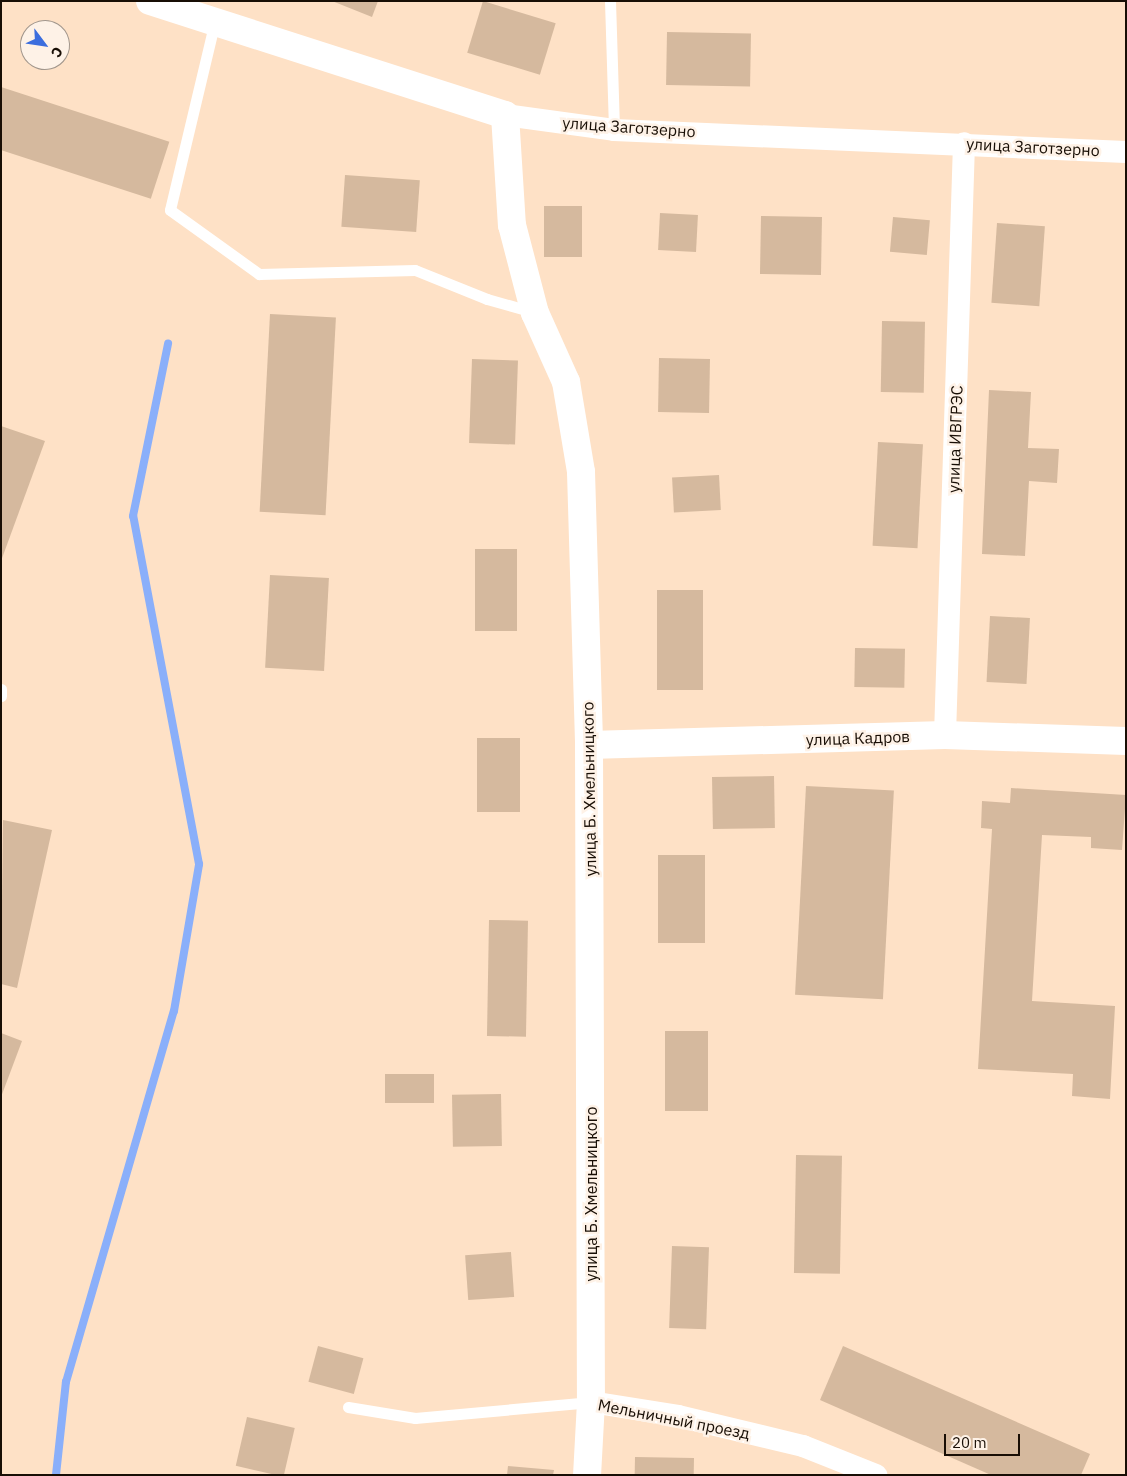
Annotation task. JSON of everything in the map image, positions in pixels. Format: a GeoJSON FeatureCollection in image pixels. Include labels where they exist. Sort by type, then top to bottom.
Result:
{"type":"FeatureCollection","features":[{"type":"Feature","properties":{"kind":"street","name":"улица Заготзерно"},"geometry":{"type":"LineString","coordinates":[[150,1],[214,26],[505,115],[614,130],[964,143],[1126,152]]}},
{"type":"Feature","properties":{"kind":"street","name":"улица Б. Хмельницкого"},"geometry":{"type":"LineString","coordinates":[[505,115],[512,225],[535,313],[566,382],[581,472],[589,745],[592,1402],[587,1475]]}},
{"type":"Feature","properties":{"kind":"street","name":"улица ИВГРЭС"},"geometry":{"type":"LineString","coordinates":[[945,736],[964,143]]}},
{"type":"Feature","properties":{"kind":"street","name":"улица Кадров"},"geometry":{"type":"LineString","coordinates":[[589,745],[945,736],[1126,741]]}},
{"type":"Feature","properties":{"kind":"street","name":"Мельничный проезд"},"geometry":{"type":"LineString","coordinates":[[592,1402],[678,1416],[803,1446],[876,1475]]}},
{"type":"Feature","properties":{"kind":"lane"},"geometry":{"type":"LineString","coordinates":[[610,1],[614,130]]}},
{"type":"Feature","properties":{"kind":"lane"},"geometry":{"type":"LineString","coordinates":[[214,26],[170,210],[259,274],[415,270],[487,300],[535,313]]}},
{"type":"Feature","properties":{"kind":"lane"},"geometry":{"type":"LineString","coordinates":[[1,689],[1,696]]}},
{"type":"Feature","properties":{"kind":"lane","name":"Мельничный проезд"},"geometry":{"type":"LineString","coordinates":[[348,1407],[415,1418],[592,1402]]}},
{"type":"Feature","properties":{"kind":"building"},"geometry":{"type":"Polygon","coordinates":[[[332,1],[378,1],[372,17],[332,1]]]}},
{"type":"Feature","properties":{"kind":"building"},"geometry":{"type":"Polygon","coordinates":[[[483,1],[556,23],[540,75],[467,53],[483,1]]]}},
{"type":"Feature","properties":{"kind":"building"},"geometry":{"type":"Polygon","coordinates":[[[667,32],[751,33],[750,86],[666,85],[667,32]]]}},
{"type":"Feature","properties":{"kind":"building"},"geometry":{"type":"Polygon","coordinates":[[[1,87],[169,142],[151,199],[1,150],[1,87]]]}},
{"type":"Feature","properties":{"kind":"building"},"geometry":{"type":"Polygon","coordinates":[[[345,175],[420,180],[416,232],[341,227],[345,175]]]}},
{"type":"Feature","properties":{"kind":"building"},"geometry":{"type":"Polygon","coordinates":[[[544,206],[582,206],[582,257],[544,257],[544,206]]]}},
{"type":"Feature","properties":{"kind":"building"},"geometry":{"type":"Polygon","coordinates":[[[660,213],[698,215],[696,252],[658,250],[660,213]]]}},
{"type":"Feature","properties":{"kind":"building"},"geometry":{"type":"Polygon","coordinates":[[[761,216],[822,217],[821,275],[760,274],[761,216]]]}},
{"type":"Feature","properties":{"kind":"building"},"geometry":{"type":"Polygon","coordinates":[[[893,217],[930,220],[927,255],[890,252],[893,217]]]}},
{"type":"Feature","properties":{"kind":"building"},"geometry":{"type":"Polygon","coordinates":[[[997,223],[1045,226],[1039,306],[991,303],[997,223]]]}},
{"type":"Feature","properties":{"kind":"building"},"geometry":{"type":"Polygon","coordinates":[[[270,314],[336,317],[326,515],[260,512],[270,314]]]}},
{"type":"Feature","properties":{"kind":"building"},"geometry":{"type":"Polygon","coordinates":[[[882,321],[925,322],[924,393],[881,392],[882,321]]]}},
{"type":"Feature","properties":{"kind":"building"},"geometry":{"type":"Polygon","coordinates":[[[659,358],[710,359],[709,413],[658,412],[659,358]]]}},
{"type":"Feature","properties":{"kind":"building"},"geometry":{"type":"Polygon","coordinates":[[[472,359],[518,361],[515,445],[469,443],[472,359]]]}},
{"type":"Feature","properties":{"kind":"building"},"geometry":{"type":"Polygon","coordinates":[[[989,390],[1031,392],[1028,448],[1059,449],[1057,483],[1029,481],[1025,556],[982,554],[989,390]]]}},
{"type":"Feature","properties":{"kind":"building"},"geometry":{"type":"Polygon","coordinates":[[[1,426],[45,441],[1,561],[1,426]]]}},
{"type":"Feature","properties":{"kind":"building"},"geometry":{"type":"Polygon","coordinates":[[[878,442],[923,444],[917,548],[873,546],[878,442]]]}},
{"type":"Feature","properties":{"kind":"building"},"geometry":{"type":"Polygon","coordinates":[[[719,475],[721,510],[674,512],[672,477],[719,475]]]}},
{"type":"Feature","properties":{"kind":"building"},"geometry":{"type":"Polygon","coordinates":[[[475,549],[517,549],[517,631],[475,631],[475,549]]]}},
{"type":"Feature","properties":{"kind":"building"},"geometry":{"type":"Polygon","coordinates":[[[270,575],[329,578],[324,671],[265,668],[270,575]]]}},
{"type":"Feature","properties":{"kind":"building"},"geometry":{"type":"Polygon","coordinates":[[[657,590],[703,590],[703,690],[657,690],[657,590]]]}},
{"type":"Feature","properties":{"kind":"building"},"geometry":{"type":"Polygon","coordinates":[[[990,616],[1030,618],[1026,684],[987,682],[990,616]]]}},
{"type":"Feature","properties":{"kind":"building"},"geometry":{"type":"Polygon","coordinates":[[[855,648],[905,649],[904,688],[854,687],[855,648]]]}},
{"type":"Feature","properties":{"kind":"building"},"geometry":{"type":"Polygon","coordinates":[[[477,738],[520,738],[520,812],[477,812],[477,738]]]}},
{"type":"Feature","properties":{"kind":"building"},"geometry":{"type":"Polygon","coordinates":[[[774,776],[775,828],[713,829],[712,777],[774,776]]]}},
{"type":"Feature","properties":{"kind":"building"},"geometry":{"type":"Polygon","coordinates":[[[806,786],[894,791],[883,999],[795,995],[806,786]]]}},
{"type":"Feature","properties":{"kind":"building"},"geometry":{"type":"Polygon","coordinates":[[[1011,788],[1126,795],[1122,850],[1091,848],[1091,837],[1042,835],[1032,1001],[1115,1006],[1110,1099],[1072,1096],[1073,1074],[978,1069],[992,829],[981,828],[982,801],[1010,803],[1011,788]]]}},
{"type":"Feature","properties":{"kind":"building"},"geometry":{"type":"Polygon","coordinates":[[[3,820],[52,830],[17,988],[1,984],[3,820]]]}},
{"type":"Feature","properties":{"kind":"building"},"geometry":{"type":"Polygon","coordinates":[[[658,855],[705,855],[705,943],[658,943],[658,855]]]}},
{"type":"Feature","properties":{"kind":"building"},"geometry":{"type":"Polygon","coordinates":[[[489,920],[528,921],[526,1037],[487,1036],[489,920]]]}},
{"type":"Feature","properties":{"kind":"building"},"geometry":{"type":"Polygon","coordinates":[[[665,1031],[708,1031],[708,1111],[665,1111],[665,1031]]]}},
{"type":"Feature","properties":{"kind":"building"},"geometry":{"type":"Polygon","coordinates":[[[1,1033],[22,1041],[1,1097],[1,1033]]]}},
{"type":"Feature","properties":{"kind":"building"},"geometry":{"type":"Polygon","coordinates":[[[385,1074],[434,1074],[434,1103],[385,1103],[385,1074]]]}},
{"type":"Feature","properties":{"kind":"building"},"geometry":{"type":"Polygon","coordinates":[[[501,1094],[502,1146],[453,1147],[452,1095],[501,1094]]]}},
{"type":"Feature","properties":{"kind":"building"},"geometry":{"type":"Polygon","coordinates":[[[796,1155],[842,1156],[840,1274],[794,1273],[796,1155]]]}},
{"type":"Feature","properties":{"kind":"building"},"geometry":{"type":"Polygon","coordinates":[[[672,1246],[709,1247],[706,1329],[669,1328],[672,1246]]]}},
{"type":"Feature","properties":{"kind":"building"},"geometry":{"type":"Polygon","coordinates":[[[511,1252],[514,1297],[468,1300],[465,1255],[511,1252]]]}},
{"type":"Feature","properties":{"kind":"building"},"geometry":{"type":"Polygon","coordinates":[[[318,1346],[363,1358],[354,1394],[308,1382],[318,1346]]]}},
{"type":"Feature","properties":{"kind":"building"},"geometry":{"type":"Polygon","coordinates":[[[843,1346],[1090,1454],[1081,1475],[991,1475],[820,1400],[843,1346]]]}},
{"type":"Feature","properties":{"kind":"building"},"geometry":{"type":"Polygon","coordinates":[[[247,1417],[295,1428],[284,1475],[276,1475],[236,1466],[247,1417]]]}},
{"type":"Feature","properties":{"kind":"building"},"geometry":{"type":"Polygon","coordinates":[[[635,1457],[694,1458],[694,1475],[635,1475],[635,1457]]]}},
{"type":"Feature","properties":{"kind":"building"},"geometry":{"type":"Polygon","coordinates":[[[508,1466],[554,1470],[553,1475],[507,1475],[508,1466]]]}},
{"type":"Feature","properties":{"kind":"waterway"},"geometry":{"type":"LineString","coordinates":[[56,1475],[66,1382],[174,1011],[199,864],[133,516],[168,344]]}}]}
